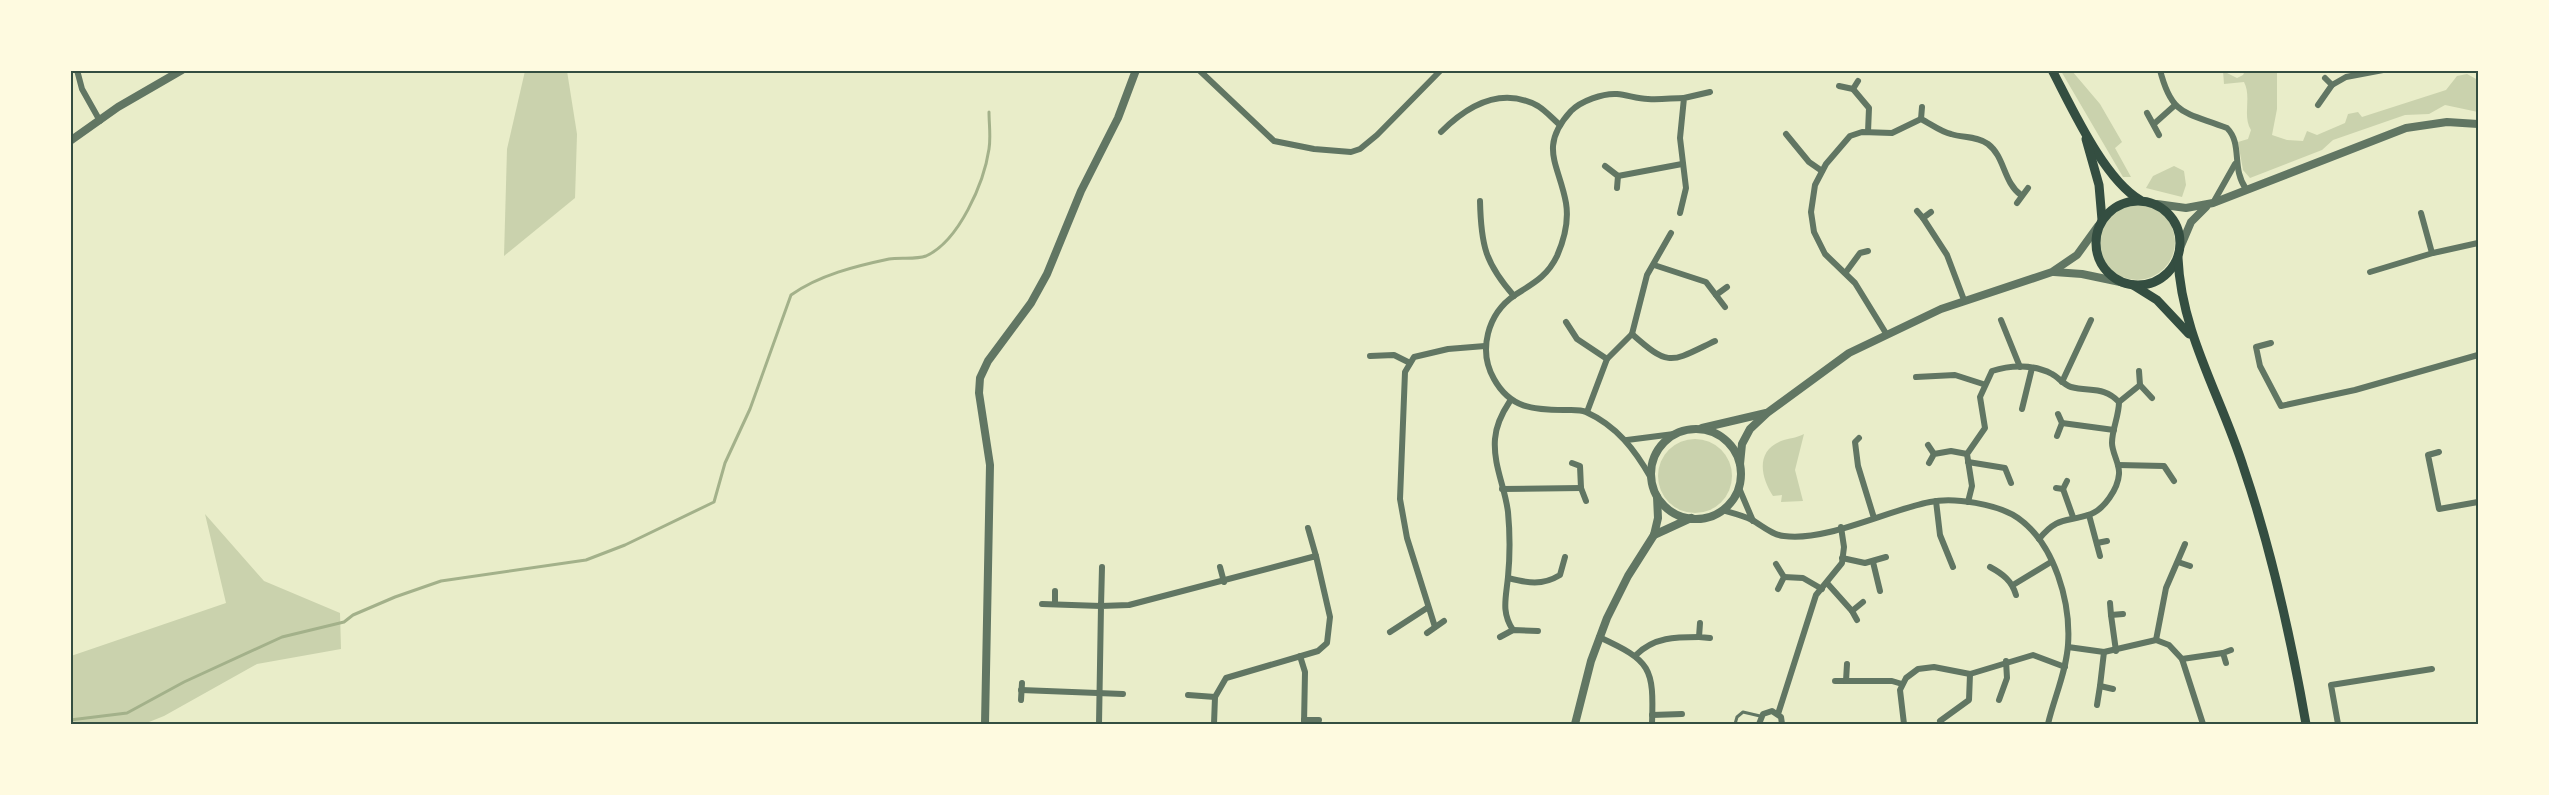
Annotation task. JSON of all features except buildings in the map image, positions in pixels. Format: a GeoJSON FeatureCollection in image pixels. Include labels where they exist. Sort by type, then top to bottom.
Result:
{"type":"FeatureCollection","features":[{"type":"Feature","properties":{"kind":"main road"},"geometry":{"type":"LineString","coordinates":[[2052,70],[2084,131],[2123,187],[2140,200],[2157,204],[2169,213],[2177,225],[2180,292],[2193,339],[2225,414],[2257,509],[2292,647],[2306,724]]}},
{"type":"Feature","properties":{"kind":"main road"},"geometry":{"type":"LineString","coordinates":[[2084,131],[2099,185],[2100,223],[2096,249],[2099,261],[2106,270],[2157,300],[2193,339]]}},
{"type":"Feature","properties":{"kind":"main road"},"geometry":{"type":"LineString","coordinates":[[2100,223],[2118,205],[2140,200]]}},
{"type":"Feature","properties":{"kind":"main road"},"geometry":{"type":"LineString","coordinates":[[2129,284],[2147,284],[2160,279],[2171,270],[2179,253]]}},
{"type":"Feature","properties":{"kind":"street"},"geometry":{"type":"LineString","coordinates":[[77,70],[82,90],[100,121]]}},
{"type":"Feature","properties":{"kind":"street"},"geometry":{"type":"LineString","coordinates":[[70,141],[182,70]]}},
{"type":"Feature","properties":{"kind":"street"},"geometry":{"type":"LineString","coordinates":[[985,724],[990,465],[979,393],[980,378],[988,361],[1031,303],[1047,274],[1081,191],[1113,129],[1136,70]]}},
{"type":"Feature","properties":{"kind":"street"},"geometry":{"type":"LineString","coordinates":[[1199,70],[1274,141],[1305,148],[1351,152],[1360,149],[1377,135],[1441,70]]}},
{"type":"Feature","properties":{"kind":"street"},"geometry":{"type":"LineString","coordinates":[[2160,70],[2168,98],[2174,106],[2227,128],[2235,141],[2235,164],[2246,189]]}},
{"type":"Feature","properties":{"kind":"street"},"geometry":{"type":"LineString","coordinates":[[2318,105],[2332,85],[2346,77],[2383,70]]}},
{"type":"Feature","properties":{"kind":"street"},"geometry":{"type":"LineString","coordinates":[[2325,78],[2332,85]]}},
{"type":"Feature","properties":{"kind":"street"},"geometry":{"type":"LineString","coordinates":[[1853,89],[1858,81]]}},
{"type":"Feature","properties":{"kind":"street"},"geometry":{"type":"LineString","coordinates":[[1839,86],[1853,89],[1869,108],[1868,132]]}},
{"type":"Feature","properties":{"kind":"street"},"geometry":{"type":"LineString","coordinates":[[1575,724],[1599,638],[1613,605],[1654,535],[1658,518],[1657,495],[1651,478],[1627,440],[1587,412],[1539,409],[1510,401],[1494,379],[1485,346],[1494,318],[1514,296],[1526,290],[1544,274],[1553,263],[1562,243],[1566,206],[1552,153],[1553,137],[1573,109],[1604,96],[1615,94],[1648,99],[1684,98],[1710,92]]}},
{"type":"Feature","properties":{"kind":"street"},"geometry":{"type":"LineString","coordinates":[[1680,213],[1686,188],[1680,138],[1684,98]]}},
{"type":"Feature","properties":{"kind":"street"},"geometry":{"type":"LineString","coordinates":[[1441,132],[1459,114],[1478,103],[1500,99],[1538,106],[1560,125]]}},
{"type":"Feature","properties":{"kind":"street"},"geometry":{"type":"LineString","coordinates":[[1922,106],[1922,119]]}},
{"type":"Feature","properties":{"kind":"street"},"geometry":{"type":"LineString","coordinates":[[2155,123],[2174,106]]}},
{"type":"Feature","properties":{"kind":"street"},"geometry":{"type":"LineString","coordinates":[[2146,113],[2155,123],[2159,135]]}},
{"type":"Feature","properties":{"kind":"street"},"geometry":{"type":"LineString","coordinates":[[1887,335],[1874,309],[1846,272],[1825,254],[1814,232],[1811,212],[1815,185],[1822,171],[1845,141],[1856,133],[1892,133],[1922,119]]}},
{"type":"Feature","properties":{"kind":"street"},"geometry":{"type":"LineString","coordinates":[[1922,119],[1946,133],[1975,138],[1988,144],[1999,158],[2009,183],[2021,195]]}},
{"type":"Feature","properties":{"kind":"street"},"geometry":{"type":"LineString","coordinates":[[2179,253],[2191,222],[2198,213],[2213,203],[2262,182],[2406,128],[2438,123],[2478,124]]}},
{"type":"Feature","properties":{"kind":"street"},"geometry":{"type":"LineString","coordinates":[[1786,134],[1809,162],[1822,171]]}},
{"type":"Feature","properties":{"kind":"street"},"geometry":{"type":"LineString","coordinates":[[1605,166],[1618,176],[1682,164]]}},
{"type":"Feature","properties":{"kind":"street"},"geometry":{"type":"LineString","coordinates":[[2213,203],[2235,164]]}},
{"type":"Feature","properties":{"kind":"street"},"geometry":{"type":"LineString","coordinates":[[1617,188],[1618,176]]}},
{"type":"Feature","properties":{"kind":"street"},"geometry":{"type":"LineString","coordinates":[[2017,203],[2028,188]]}},
{"type":"Feature","properties":{"kind":"street"},"geometry":{"type":"LineString","coordinates":[[1480,201],[1480,234],[1487,258],[1495,274],[1514,296]]}},
{"type":"Feature","properties":{"kind":"street"},"geometry":{"type":"LineString","coordinates":[[2157,204],[2186,208],[2213,203]]}},
{"type":"Feature","properties":{"kind":"street"},"geometry":{"type":"LineString","coordinates":[[1917,211],[1947,255],[1964,300]]}},
{"type":"Feature","properties":{"kind":"street"},"geometry":{"type":"LineString","coordinates":[[1923,218],[1931,212]]}},
{"type":"Feature","properties":{"kind":"street"},"geometry":{"type":"LineString","coordinates":[[2421,213],[2432,253]]}},
{"type":"Feature","properties":{"kind":"street"},"geometry":{"type":"LineString","coordinates":[[1754,521],[1738,488],[1742,444],[1750,429],[1767,412],[1849,352],[1964,300],[2052,272],[2077,255],[2100,223]]}},
{"type":"Feature","properties":{"kind":"street"},"geometry":{"type":"LineString","coordinates":[[1587,412],[1607,359],[1632,334],[1647,275],[1671,233]]}},
{"type":"Feature","properties":{"kind":"street"},"geometry":{"type":"LineString","coordinates":[[2370,272],[2432,253],[2478,243]]}},
{"type":"Feature","properties":{"kind":"street"},"geometry":{"type":"LineString","coordinates":[[1846,272],[1860,253],[1868,251]]}},
{"type":"Feature","properties":{"kind":"street"},"geometry":{"type":"LineString","coordinates":[[1654,265],[1706,282],[1725,307]]}},
{"type":"Feature","properties":{"kind":"street"},"geometry":{"type":"LineString","coordinates":[[2052,272],[2075,273],[2129,284]]}},
{"type":"Feature","properties":{"kind":"street"},"geometry":{"type":"LineString","coordinates":[[1716,295],[1727,287]]}},
{"type":"Feature","properties":{"kind":"street"},"geometry":{"type":"LineString","coordinates":[[2001,320],[2020,367]]}},
{"type":"Feature","properties":{"kind":"street"},"geometry":{"type":"LineString","coordinates":[[2062,382],[2091,320]]}},
{"type":"Feature","properties":{"kind":"street"},"geometry":{"type":"LineString","coordinates":[[1566,322],[1577,339],[1607,359]]}},
{"type":"Feature","properties":{"kind":"street"},"geometry":{"type":"LineString","coordinates":[[1632,334],[1655,354],[1667,360],[1677,359],[1715,341]]}},
{"type":"Feature","properties":{"kind":"street"},"geometry":{"type":"LineString","coordinates":[[2271,343],[2256,347],[2260,366],[2282,406],[2355,390],[2478,356]]}},
{"type":"Feature","properties":{"kind":"street"},"geometry":{"type":"LineString","coordinates":[[1435,627],[1427,608],[1420,573],[1407,538],[1400,499],[1405,372],[1414,357],[1434,352],[1485,346]]}},
{"type":"Feature","properties":{"kind":"street"},"geometry":{"type":"LineString","coordinates":[[1370,356],[1394,355],[1410,363]]}},
{"type":"Feature","properties":{"kind":"street"},"geometry":{"type":"LineString","coordinates":[[1968,502],[1972,486],[1967,454],[1985,428],[1980,404],[1983,384],[1992,371],[2006,366],[2032,368],[2051,373],[2069,387],[2102,390],[2112,394],[2119,402],[2119,417],[2112,444],[2120,474],[2111,495],[2100,510],[2089,515],[2073,517],[2050,527],[2039,540]]}},
{"type":"Feature","properties":{"kind":"street"},"geometry":{"type":"LineString","coordinates":[[2022,410],[2032,368]]}},
{"type":"Feature","properties":{"kind":"street"},"geometry":{"type":"LineString","coordinates":[[2139,371],[2140,385],[2152,398]]}},
{"type":"Feature","properties":{"kind":"street"},"geometry":{"type":"LineString","coordinates":[[1916,377],[1955,375],[1983,384]]}},
{"type":"Feature","properties":{"kind":"street"},"geometry":{"type":"LineString","coordinates":[[2119,402],[2140,385]]}},
{"type":"Feature","properties":{"kind":"street"},"geometry":{"type":"LineString","coordinates":[[1510,401],[1500,414],[1495,436],[1494,456],[1508,511],[1508,578],[1504,602],[1506,619],[1513,630]]}},
{"type":"Feature","properties":{"kind":"street"},"geometry":{"type":"LineString","coordinates":[[1627,440],[1700,429],[1767,412]]}},
{"type":"Feature","properties":{"kind":"street"},"geometry":{"type":"LineString","coordinates":[[2057,436],[2062,423],[2058,414]]}},
{"type":"Feature","properties":{"kind":"street"},"geometry":{"type":"LineString","coordinates":[[2062,423],[2114,430]]}},
{"type":"Feature","properties":{"kind":"street"},"geometry":{"type":"LineString","coordinates":[[1700,429],[1714,432],[1726,440],[1735,451],[1740,464]]}},
{"type":"Feature","properties":{"kind":"street"},"geometry":{"type":"LineString","coordinates":[[1651,478],[1657,451],[1674,434]]}},
{"type":"Feature","properties":{"kind":"street"},"geometry":{"type":"LineString","coordinates":[[1859,438],[1855,442],[1856,456],[1874,518]]}},
{"type":"Feature","properties":{"kind":"street"},"geometry":{"type":"LineString","coordinates":[[1928,446],[1934,454]]}},
{"type":"Feature","properties":{"kind":"street"},"geometry":{"type":"LineString","coordinates":[[1934,454],[1951,451],[1967,454]]}},
{"type":"Feature","properties":{"kind":"street"},"geometry":{"type":"LineString","coordinates":[[2439,452],[2427,455],[2439,509],[2478,502]]}},
{"type":"Feature","properties":{"kind":"street"},"geometry":{"type":"LineString","coordinates":[[1929,463],[1934,454]]}},
{"type":"Feature","properties":{"kind":"street"},"geometry":{"type":"LineString","coordinates":[[1968,462],[2005,468],[2011,483]]}},
{"type":"Feature","properties":{"kind":"street"},"geometry":{"type":"LineString","coordinates":[[1572,464],[1580,466],[1581,488],[1586,501]]}},
{"type":"Feature","properties":{"kind":"street"},"geometry":{"type":"LineString","coordinates":[[2118,465],[2164,466],[2174,482]]}},
{"type":"Feature","properties":{"kind":"street"},"geometry":{"type":"LineString","coordinates":[[2067,481],[2059,489],[2073,517]]}},
{"type":"Feature","properties":{"kind":"street"},"geometry":{"type":"LineString","coordinates":[[1502,489],[1581,488]]}},
{"type":"Feature","properties":{"kind":"street"},"geometry":{"type":"LineString","coordinates":[[1654,535],[1692,518],[1713,515],[1722,510],[1738,488]]}},
{"type":"Feature","properties":{"kind":"street"},"geometry":{"type":"LineString","coordinates":[[1657,495],[1672,511],[1692,518]]}},
{"type":"Feature","properties":{"kind":"street"},"geometry":{"type":"LineString","coordinates":[[1936,501],[1940,534],[1953,567]]}},
{"type":"Feature","properties":{"kind":"street"},"geometry":{"type":"LineString","coordinates":[[1722,510],[1754,521],[1766,530],[1783,536],[1795,536],[1841,527],[1936,501],[1968,502],[2018,518],[2039,540],[2051,562],[2068,614],[2068,647],[2065,667],[2048,724]]}},
{"type":"Feature","properties":{"kind":"street"},"geometry":{"type":"LineString","coordinates":[[2089,515],[2100,556]]}},
{"type":"Feature","properties":{"kind":"street"},"geometry":{"type":"LineString","coordinates":[[1782,724],[1778,714],[1816,595],[1835,574],[1842,558],[1841,527]]}},
{"type":"Feature","properties":{"kind":"street"},"geometry":{"type":"LineString","coordinates":[[1214,724],[1215,697],[1221,682],[1232,674],[1323,648],[1330,630],[1329,608],[1308,528]]}},
{"type":"Feature","properties":{"kind":"street"},"geometry":{"type":"LineString","coordinates":[[2097,543],[2107,541]]}},
{"type":"Feature","properties":{"kind":"street"},"geometry":{"type":"LineString","coordinates":[[2156,640],[2166,588],[2185,544]]}},
{"type":"Feature","properties":{"kind":"street"},"geometry":{"type":"LineString","coordinates":[[1042,604],[1129,605],[1224,582],[1316,556]]}},
{"type":"Feature","properties":{"kind":"street"},"geometry":{"type":"LineString","coordinates":[[1508,578],[1529,584],[1549,582],[1560,575],[1565,557]]}},
{"type":"Feature","properties":{"kind":"street"},"geometry":{"type":"LineString","coordinates":[[1842,558],[1865,563],[1886,557]]}},
{"type":"Feature","properties":{"kind":"street"},"geometry":{"type":"LineString","coordinates":[[1873,562],[1880,591]]}},
{"type":"Feature","properties":{"kind":"street"},"geometry":{"type":"LineString","coordinates":[[2013,585],[2051,562]]}},
{"type":"Feature","properties":{"kind":"street"},"geometry":{"type":"LineString","coordinates":[[2178,562],[2190,566]]}},
{"type":"Feature","properties":{"kind":"street"},"geometry":{"type":"LineString","coordinates":[[1776,564],[1784,577]]}},
{"type":"Feature","properties":{"kind":"street"},"geometry":{"type":"LineString","coordinates":[[1099,724],[1102,567]]}},
{"type":"Feature","properties":{"kind":"street"},"geometry":{"type":"LineString","coordinates":[[1220,567],[1224,582]]}},
{"type":"Feature","properties":{"kind":"street"},"geometry":{"type":"LineString","coordinates":[[1990,567],[2001,573],[2013,585],[2016,595]]}},
{"type":"Feature","properties":{"kind":"street"},"geometry":{"type":"LineString","coordinates":[[1784,577],[1803,578],[1822,589]]}},
{"type":"Feature","properties":{"kind":"street"},"geometry":{"type":"LineString","coordinates":[[1778,589],[1784,577]]}},
{"type":"Feature","properties":{"kind":"street"},"geometry":{"type":"LineString","coordinates":[[1827,583],[1857,620]]}},
{"type":"Feature","properties":{"kind":"street"},"geometry":{"type":"LineString","coordinates":[[1055,591],[1055,604]]}},
{"type":"Feature","properties":{"kind":"street"},"geometry":{"type":"LineString","coordinates":[[1852,611],[1863,602]]}},
{"type":"Feature","properties":{"kind":"street"},"geometry":{"type":"LineString","coordinates":[[2109,603],[2116,651]]}},
{"type":"Feature","properties":{"kind":"street"},"geometry":{"type":"LineString","coordinates":[[1390,632],[1427,608]]}},
{"type":"Feature","properties":{"kind":"street"},"geometry":{"type":"LineString","coordinates":[[2111,615],[2123,614]]}},
{"type":"Feature","properties":{"kind":"street"},"geometry":{"type":"LineString","coordinates":[[1427,633],[1444,621]]}},
{"type":"Feature","properties":{"kind":"street"},"geometry":{"type":"LineString","coordinates":[[1699,637],[1700,623]]}},
{"type":"Feature","properties":{"kind":"street"},"geometry":{"type":"LineString","coordinates":[[1500,637],[1513,630],[1538,631]]}},
{"type":"Feature","properties":{"kind":"street"},"geometry":{"type":"LineString","coordinates":[[1636,655],[1644,648],[1667,637],[1710,638]]}},
{"type":"Feature","properties":{"kind":"street"},"geometry":{"type":"LineString","coordinates":[[1599,638],[1636,655],[1651,682],[1652,724]]}},
{"type":"Feature","properties":{"kind":"street"},"geometry":{"type":"LineString","coordinates":[[2068,647],[2104,652],[2156,640],[2169,645],[2182,659],[2203,724]]}},
{"type":"Feature","properties":{"kind":"street"},"geometry":{"type":"LineString","coordinates":[[2182,659],[2231,650]]}},
{"type":"Feature","properties":{"kind":"street"},"geometry":{"type":"LineString","coordinates":[[2097,705],[2104,652]]}},
{"type":"Feature","properties":{"kind":"street"},"geometry":{"type":"LineString","coordinates":[[2223,652],[2226,663]]}},
{"type":"Feature","properties":{"kind":"street"},"geometry":{"type":"LineString","coordinates":[[1904,724],[1900,696],[1902,684],[1911,673],[1926,667],[1970,674],[2006,661],[2033,655],[2065,667]]}},
{"type":"Feature","properties":{"kind":"street"},"geometry":{"type":"LineString","coordinates":[[1300,656],[1305,672],[1304,722],[1319,720]]}},
{"type":"Feature","properties":{"kind":"street"},"geometry":{"type":"LineString","coordinates":[[2000,700],[2007,678],[2006,661]]}},
{"type":"Feature","properties":{"kind":"street"},"geometry":{"type":"LineString","coordinates":[[1846,681],[1847,664]]}},
{"type":"Feature","properties":{"kind":"street"},"geometry":{"type":"LineString","coordinates":[[2338,724],[2331,685],[2432,669]]}},
{"type":"Feature","properties":{"kind":"street"},"geometry":{"type":"LineString","coordinates":[[1940,721],[1969,700],[1970,674]]}},
{"type":"Feature","properties":{"kind":"street"},"geometry":{"type":"LineString","coordinates":[[1835,681],[1892,681],[1902,684]]}},
{"type":"Feature","properties":{"kind":"street"},"geometry":{"type":"LineString","coordinates":[[1021,700],[1022,686],[1123,694]]}},
{"type":"Feature","properties":{"kind":"street"},"geometry":{"type":"LineString","coordinates":[[2100,686],[2113,689]]}},
{"type":"Feature","properties":{"kind":"street"},"geometry":{"type":"LineString","coordinates":[[1188,695],[1215,697]]}},
{"type":"Feature","properties":{"kind":"street"},"geometry":{"type":"LineString","coordinates":[[1759,724],[1761,717],[1769,711],[1778,714]]}},
{"type":"Feature","properties":{"kind":"street"},"geometry":{"type":"LineString","coordinates":[[1652,715],[1682,714]]}},
{"type":"Feature","properties":{"kind":"lane"},"geometry":{"type":"LineString","coordinates":[[1735,724],[1737,717],[1743,712],[1761,717]]}},
{"type":"Feature","properties":{"kind":"green space"},"geometry":{"type":"Polygon","coordinates":[[[525,71],[567,71],[577,134],[575,198],[504,256],[507,149],[525,71]]]}},
{"type":"Feature","properties":{"kind":"green space"},"geometry":{"type":"Polygon","coordinates":[[[2061,71],[2072,71],[2100,104],[2122,142],[2115,148],[2131,177],[2123,177],[2061,71]]]}},
{"type":"Feature","properties":{"kind":"green space"},"geometry":{"type":"Polygon","coordinates":[[[2223,71],[2237,78],[2245,71],[2277,71],[2277,109],[2272,135],[2287,140],[2303,141],[2307,131],[2317,135],[2345,123],[2348,114],[2358,112],[2362,117],[2446,90],[2457,76],[2467,74],[2478,80],[2478,112],[2445,105],[2429,114],[2405,115],[2333,140],[2322,150],[2250,178],[2243,170],[2238,142],[2248,139],[2251,130],[2247,119],[2246,88],[2244,82],[2224,84],[2223,71]]]}},
{"type":"Feature","properties":{"kind":"green space"},"geometry":{"type":"Polygon","coordinates":[[[2174,166],[2184,171],[2186,185],[2182,197],[2146,188],[2153,176],[2174,166]]]}},
{"type":"Feature","properties":{"kind":"green space"},"geometry":{"type":"Polygon","coordinates":[[[2137,204],[2151,207],[2164,215],[2172,228],[2175,242],[2172,256],[2164,269],[2151,277],[2137,280],[2123,277],[2110,269],[2102,256],[2099,242],[2102,228],[2110,215],[2123,207],[2137,204]]]}},
{"type":"Feature","properties":{"kind":"green space"},"geometry":{"type":"Polygon","coordinates":[[[1804,434],[1795,470],[1803,501],[1781,502],[1782,495],[1773,496],[1769,489],[1763,473],[1764,458],[1773,445],[1804,434]]]}},
{"type":"Feature","properties":{"kind":"green space"},"geometry":{"type":"Polygon","coordinates":[[[1688,439],[1702,439],[1716,445],[1726,455],[1732,469],[1730,490],[1716,507],[1702,513],[1688,513],[1674,507],[1664,497],[1658,483],[1658,469],[1664,455],[1674,445],[1688,439]]]}},
{"type":"Feature","properties":{"kind":"green space"},"geometry":{"type":"Polygon","coordinates":[[[205,514],[264,581],[340,613],[341,649],[257,664],[164,716],[144,724],[71,724],[71,656],[226,603],[205,514]]]}},
{"type":"Feature","properties":{"kind":"waterway"},"geometry":{"type":"LineString","coordinates":[[70,720],[127,713],[184,682],[282,637],[344,622],[353,615],[395,597],[441,581],[586,560],[625,545],[714,502],[725,463],[750,409],[791,295],[813,282],[838,272],[889,259],[926,256],[949,238],[968,210],[982,178],[990,144],[989,112]]}}]}
